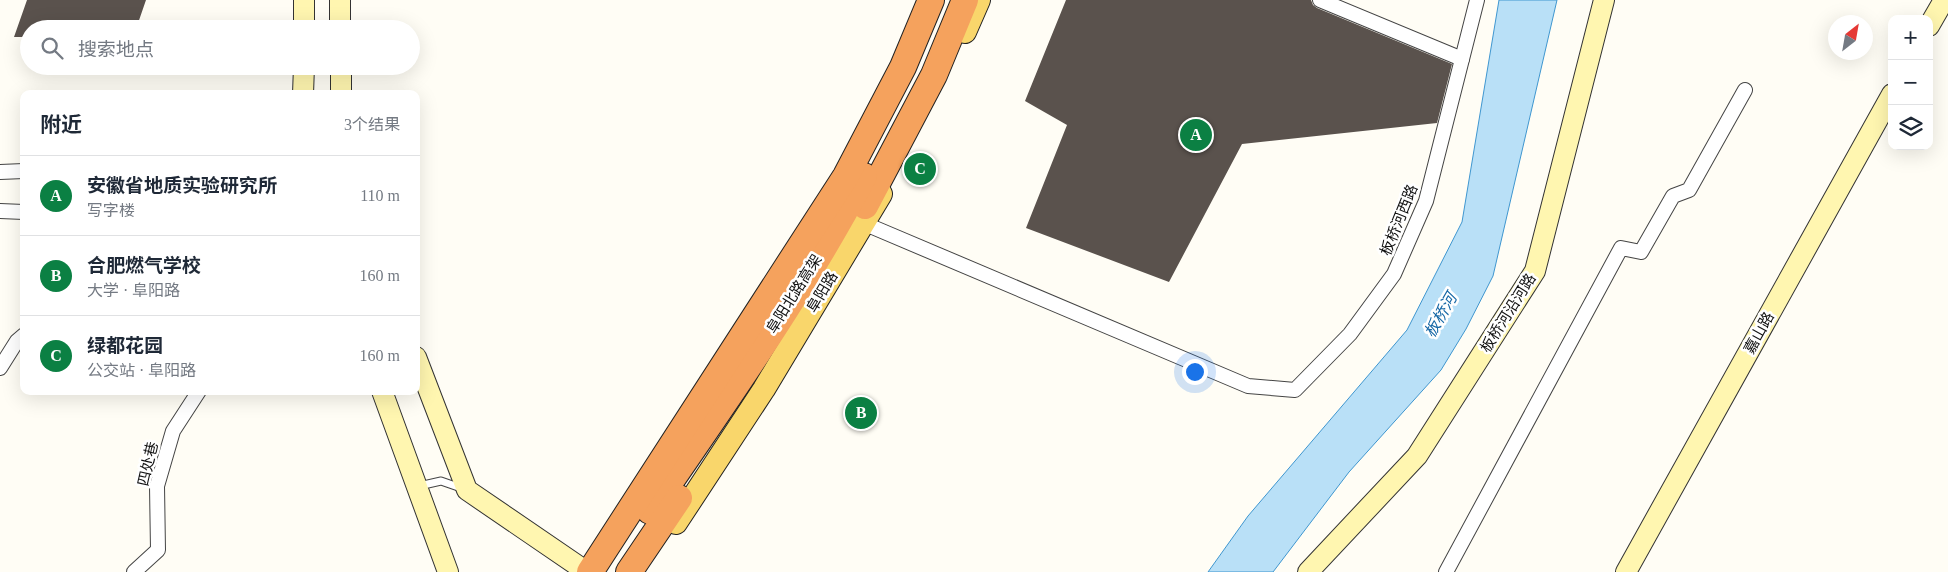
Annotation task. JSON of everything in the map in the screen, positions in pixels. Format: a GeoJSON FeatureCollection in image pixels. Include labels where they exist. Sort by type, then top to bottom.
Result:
{"type":"FeatureCollection","features":[{"type":"Feature","properties":{"kind":"highway"},"geometry":{"type":"LineString","coordinates":[[588,572],[846,176],[903,67],[931,0]]}},
{"type":"Feature","properties":{"kind":"highway","name":"阜阳北路高架"},"geometry":{"type":"LineString","coordinates":[[609,572],[740,382],[844,215],[919,73],[950,0]]}},
{"type":"Feature","properties":{"kind":"highway","name":"阜阳北路高架"},"geometry":{"type":"LineString","coordinates":[[629,572],[754,386],[874,191],[934,75],[965,0]]}},
{"type":"Feature","properties":{"kind":"main road","name":"阜阳路"},"geometry":{"type":"LineString","coordinates":[[644,572],[764,389],[892,176],[969,24],[979,0]]}},
{"type":"Feature","properties":{"kind":"street"},"geometry":{"type":"LineString","coordinates":[[304,0],[304,20]]}},
{"type":"Feature","properties":{"kind":"street"},"geometry":{"type":"LineString","coordinates":[[340,0],[340,20]]}},
{"type":"Feature","properties":{"kind":"street"},"geometry":{"type":"LineString","coordinates":[[1320,0],[1462,59]]}},
{"type":"Feature","properties":{"kind":"street","name":"板桥河西路"},"geometry":{"type":"LineString","coordinates":[[863,223],[1248,386],[1295,390],[1350,334],[1394,274],[1426,201],[1477,0]]}},
{"type":"Feature","properties":{"kind":"street","name":"板桥河沿河路"},"geometry":{"type":"LineString","coordinates":[[1308,572],[1417,456],[1535,272],[1604,0]]}},
{"type":"Feature","properties":{"kind":"street"},"geometry":{"type":"LineString","coordinates":[[1933,19],[1944,0]]}},
{"type":"Feature","properties":{"kind":"street"},"geometry":{"type":"LineString","coordinates":[[303,90],[304,75]]}},
{"type":"Feature","properties":{"kind":"street"},"geometry":{"type":"LineString","coordinates":[[340,75],[341,90]]}},
{"type":"Feature","properties":{"kind":"street"},"geometry":{"type":"LineString","coordinates":[[1446,572],[1621,248],[1641,252],[1673,196],[1689,190],[1745,90]]}},
{"type":"Feature","properties":{"kind":"street","name":"嘉山路"},"geometry":{"type":"LineString","coordinates":[[1626,572],[1888,101]]}},
{"type":"Feature","properties":{"kind":"street"},"geometry":{"type":"LineString","coordinates":[[0,172],[20,171]]}},
{"type":"Feature","properties":{"kind":"street"},"geometry":{"type":"LineString","coordinates":[[0,211],[20,212]]}},
{"type":"Feature","properties":{"kind":"street"},"geometry":{"type":"LineString","coordinates":[[0,368],[20,338]]}},
{"type":"Feature","properties":{"kind":"street"},"geometry":{"type":"LineString","coordinates":[[420,368],[466,490],[588,572]]}},
{"type":"Feature","properties":{"kind":"street","name":"四处巷"},"geometry":{"type":"LineString","coordinates":[[134,572],[158,550],[157,486],[173,431],[196,395]]}},
{"type":"Feature","properties":{"kind":"street"},"geometry":{"type":"LineString","coordinates":[[383,395],[448,572]]}},
{"type":"Feature","properties":{"kind":"lane"},"geometry":{"type":"LineString","coordinates":[[417,487],[441,481],[466,490]]}},
{"type":"Feature","properties":{"kind":"water","name":"板桥河"},"geometry":{"type":"Polygon","coordinates":[[[1499,0],[1557,0],[1493,276],[1466,329],[1441,370],[1349,472],[1273,572],[1208,572],[1248,516],[1407,330],[1462,222],[1499,0]]]}},
{"type":"Feature","properties":{"kind":"building"},"geometry":{"type":"Polygon","coordinates":[[[27,0],[146,0],[139,20],[20,20],[20,37],[14,37],[27,0]]]}},
{"type":"Feature","properties":{"kind":"building"},"geometry":{"type":"Polygon","coordinates":[[[1066,0],[1311,0],[1317,8],[1452,64],[1437,123],[1242,144],[1169,282],[1026,228],[1067,125],[1025,101],[1066,0]]]}},
{"type":"Feature","properties":{"kind":"place","name":"安徽省地质实验研究所"},"geometry":{"type":"Point","coordinates":[1196,135]}},
{"type":"Feature","properties":{"kind":"place","name":"绿都花园"},"geometry":{"type":"Point","coordinates":[920,169]}},
{"type":"Feature","properties":{"kind":"place","name":"合肥燃气学校"},"geometry":{"type":"Point","coordinates":[861,413]}}]}
